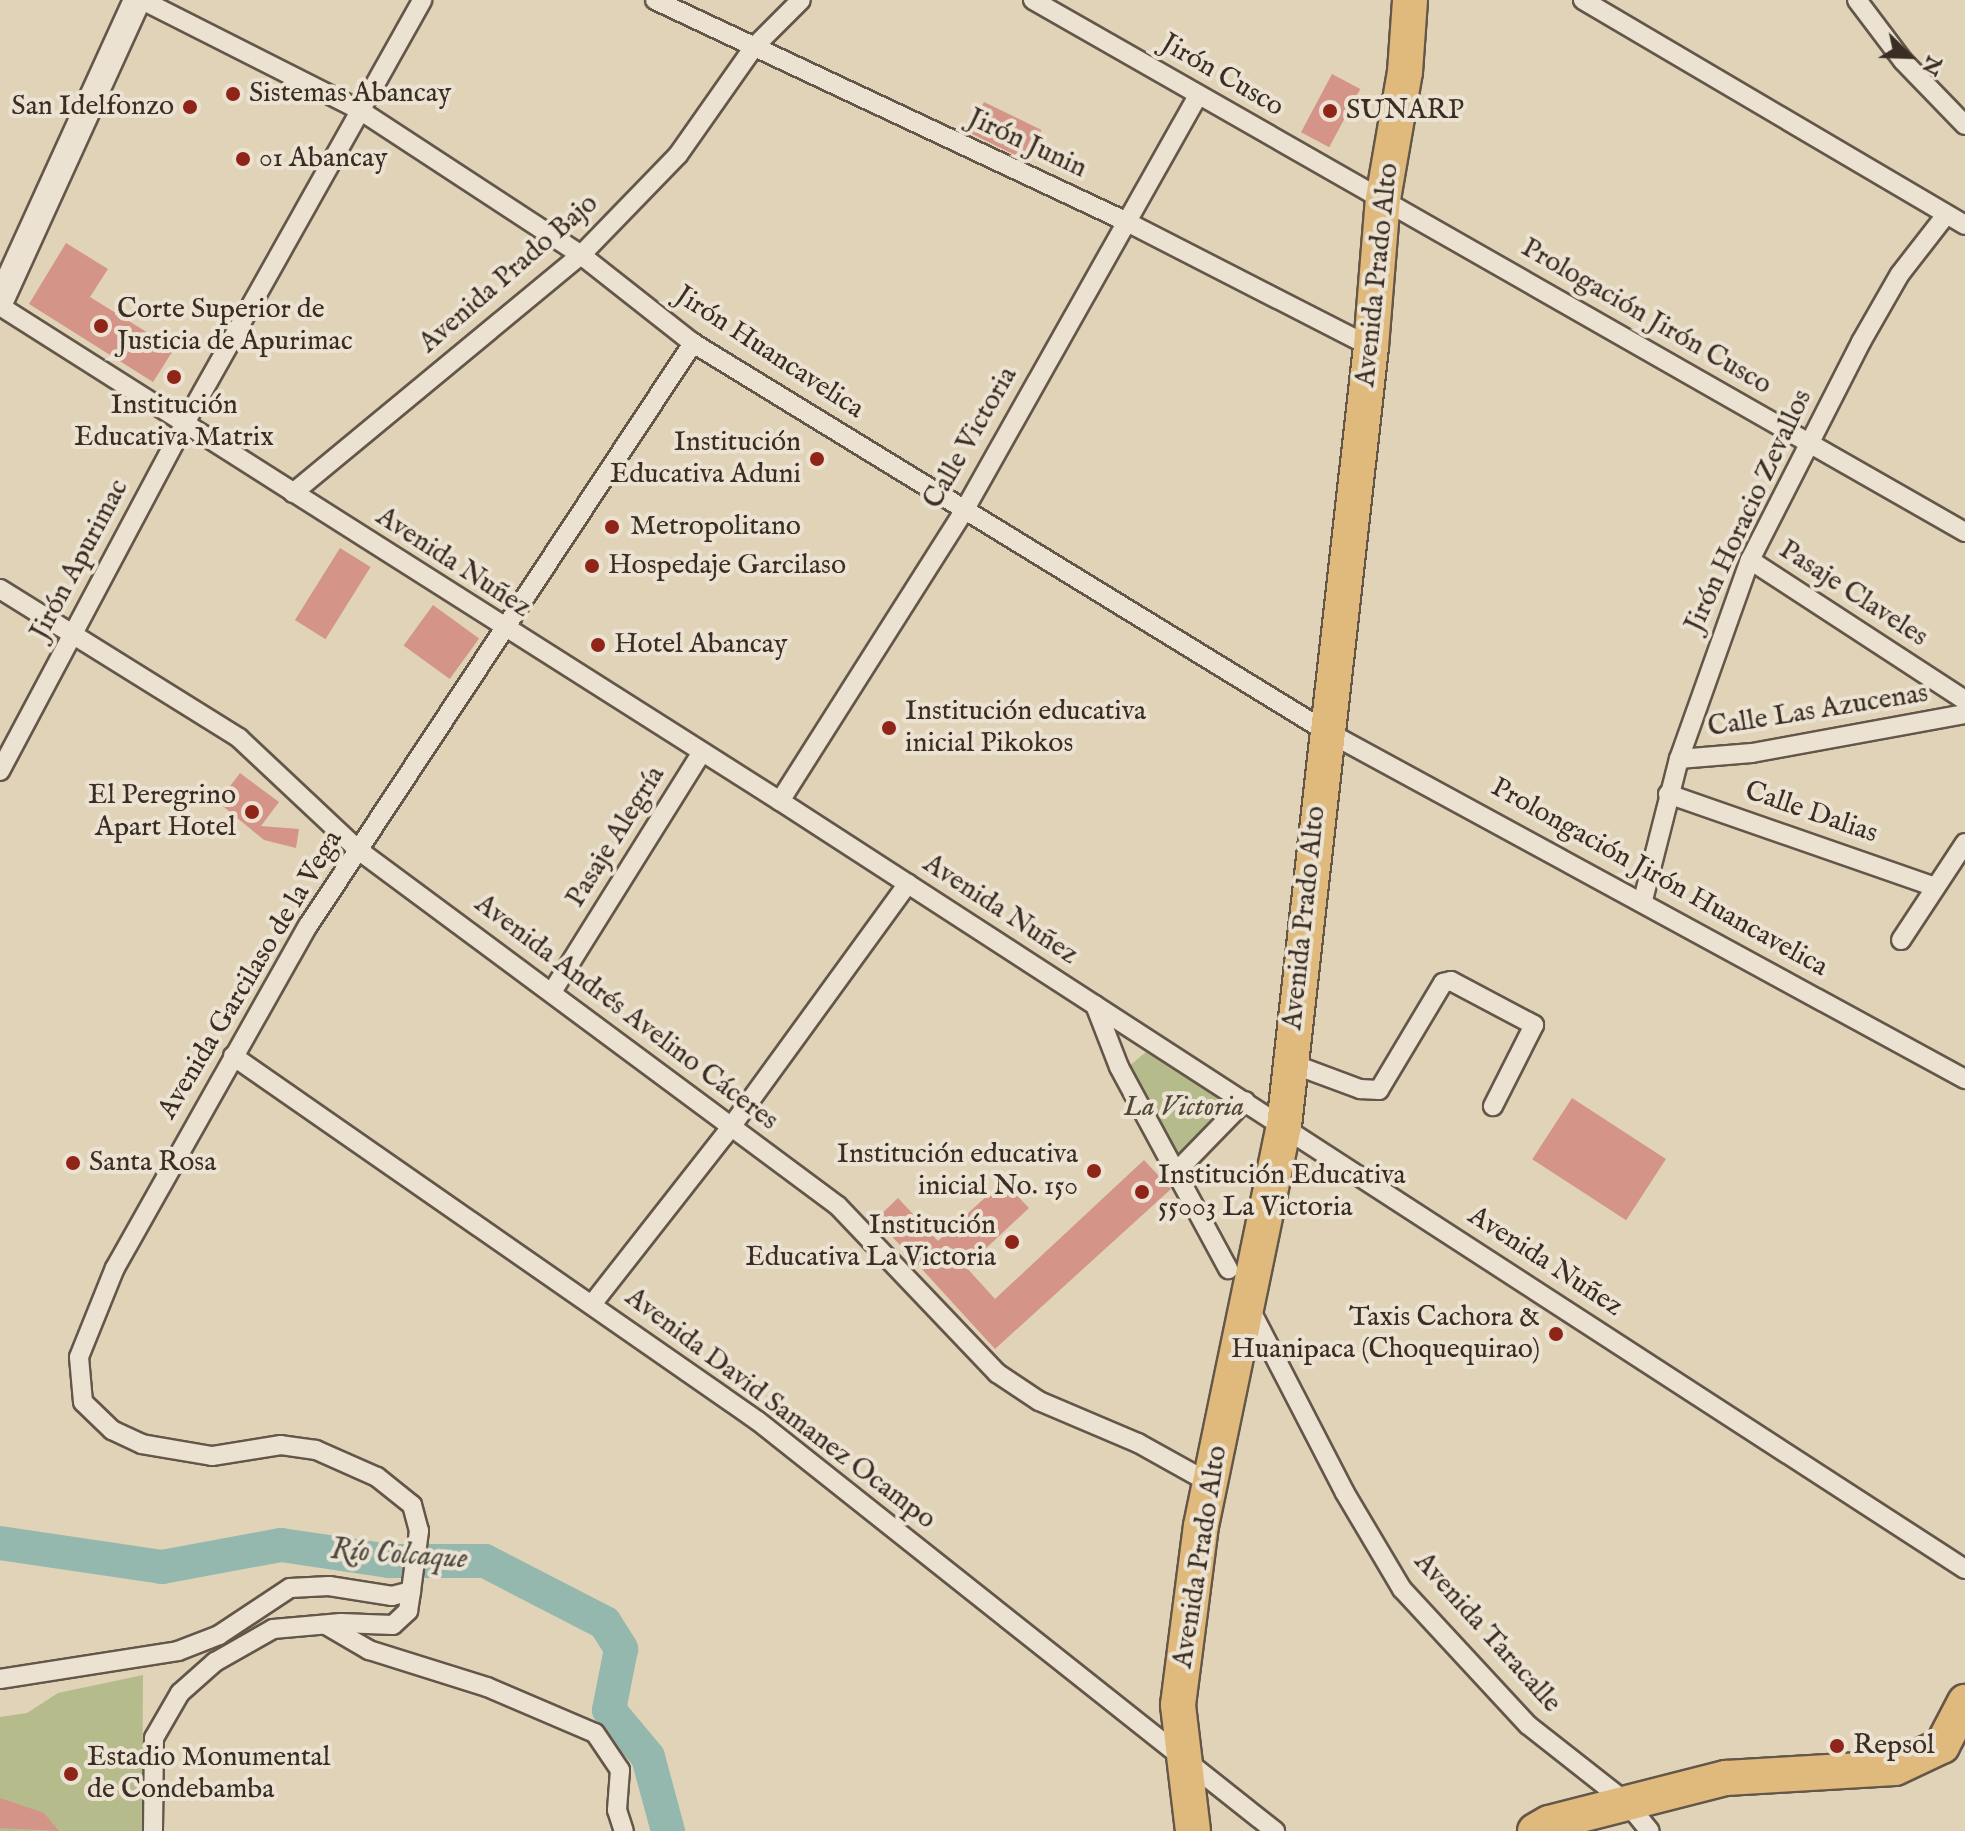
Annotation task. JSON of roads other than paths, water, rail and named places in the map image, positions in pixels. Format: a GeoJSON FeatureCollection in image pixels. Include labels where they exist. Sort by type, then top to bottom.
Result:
{"type":"FeatureCollection","features":[{"type":"Feature","properties":{"kind":"highway","name":"Avenida Prado Alto"},"geometry":{"type":"LineString","coordinates":[[1193,1831],[1188,1763],[1178,1705],[1210,1483],[1284,1126],[1324,730],[1371,347],[1383,199],[1405,72],[1410,0]]}},
{"type":"Feature","properties":{"kind":"highway"},"geometry":{"type":"LineString","coordinates":[[1535,1831],[1726,1778],[1895,1768],[1942,1746],[1965,1702]]}},
{"type":"Feature","properties":{"kind":"street","name":"Jirón Huancavelica"},"geometry":{"type":"LineString","coordinates":[[140,0],[358,109],[581,255],[693,343],[1324,730]]}},
{"type":"Feature","properties":{"kind":"street"},"geometry":{"type":"LineString","coordinates":[[0,303],[140,0]]}},
{"type":"Feature","properties":{"kind":"street","name":"Jirón Apurimac"},"geometry":{"type":"LineString","coordinates":[[0,771],[185,423],[358,109],[422,0]]}},
{"type":"Feature","properties":{"kind":"street","name":"Jirón Junin"},"geometry":{"type":"LineString","coordinates":[[655,0],[1125,221],[1371,347]]}},
{"type":"Feature","properties":{"kind":"street","name":"Avenida Prado Bajo"},"geometry":{"type":"LineString","coordinates":[[293,493],[581,255],[678,155],[754,47],[801,0]]}},
{"type":"Feature","properties":{"kind":"street","name":"Jirón Cusco"},"geometry":{"type":"LineString","coordinates":[[1033,0],[1383,199]]}},
{"type":"Feature","properties":{"kind":"street"},"geometry":{"type":"LineString","coordinates":[[1583,0],[1965,225]]}},
{"type":"Feature","properties":{"kind":"street"},"geometry":{"type":"LineString","coordinates":[[1857,0],[1903,61],[1965,125]]}},
{"type":"Feature","properties":{"kind":"street","name":"Calle Victoria"},"geometry":{"type":"LineString","coordinates":[[780,801],[965,509],[1198,95]]}},
{"type":"Feature","properties":{"kind":"street","name":"Prologación Jirón Cusco"},"geometry":{"type":"LineString","coordinates":[[1383,199],[1965,532]]}},
{"type":"Feature","properties":{"kind":"street","name":"Jirón Horacio Zevallos"},"geometry":{"type":"LineString","coordinates":[[1643,900],[1679,759],[1750,560],[1900,274],[1946,215]]}},
{"type":"Feature","properties":{"kind":"street","name":"Avenida Nuñez"},"geometry":{"type":"LineString","coordinates":[[0,303],[503,628],[908,883],[1965,1569]]}},
{"type":"Feature","properties":{"kind":"street","name":"Avenida Garcilaso de la Vega"},"geometry":{"type":"LineString","coordinates":[[411,1588],[419,1531],[412,1505],[389,1486],[316,1450],[281,1445],[212,1456],[177,1454],[112,1430],[83,1402],[79,1357],[115,1268],[233,1056],[357,849],[693,343]]}},
{"type":"Feature","properties":{"kind":"street","name":"Pasaje Claveles"},"geometry":{"type":"LineString","coordinates":[[1750,560],[1965,700]]}},
{"type":"Feature","properties":{"kind":"street","name":"Avenida Andrés Avelino Cáceres"},"geometry":{"type":"LineString","coordinates":[[0,589],[239,738],[357,849],[838,1206],[997,1373],[1039,1401],[1138,1443],[1210,1483]]}},
{"type":"Feature","properties":{"kind":"street","name":"Calle Las Azucenas"},"geometry":{"type":"LineString","coordinates":[[1679,759],[1752,753],[1965,714]]}},
{"type":"Feature","properties":{"kind":"street","name":"Prolongación Jirón Huancavelica"},"geometry":{"type":"LineString","coordinates":[[1324,730],[1643,900],[1965,1079]]}},
{"type":"Feature","properties":{"kind":"street","name":"Pasaje Alegría"},"geometry":{"type":"LineString","coordinates":[[552,992],[702,752]]}},
{"type":"Feature","properties":{"kind":"street","name":"Calle Dalias"},"geometry":{"type":"LineString","coordinates":[[1668,794],[1935,887]]}},
{"type":"Feature","properties":{"kind":"street"},"geometry":{"type":"LineString","coordinates":[[1901,940],[1965,843]]}},
{"type":"Feature","properties":{"kind":"street"},"geometry":{"type":"LineString","coordinates":[[593,1303],[731,1127],[908,883]]}},
{"type":"Feature","properties":{"kind":"street"},"geometry":{"type":"LineString","coordinates":[[1290,1063],[1360,1089],[1379,1090],[1388,1082],[1443,983],[1451,981],[1534,1025],[1493,1106]]}},
{"type":"Feature","properties":{"kind":"street"},"geometry":{"type":"LineString","coordinates":[[1095,1005],[1119,1067],[1228,1269]]}},
{"type":"Feature","properties":{"kind":"street","name":"Avenida David Samanez Ocampo"},"geometry":{"type":"LineString","coordinates":[[233,1056],[593,1303],[758,1421],[1275,1831]]}},
{"type":"Feature","properties":{"kind":"street"},"geometry":{"type":"LineString","coordinates":[[1176,1172],[1245,1101]]}},
{"type":"Feature","properties":{"kind":"street","name":"Avenida Taracalle"},"geometry":{"type":"LineString","coordinates":[[1248,1305],[1345,1493],[1402,1589],[1528,1725],[1627,1803],[1650,1831]]}},
{"type":"Feature","properties":{"kind":"street"},"geometry":{"type":"LineString","coordinates":[[0,1679],[178,1651],[219,1635],[290,1588],[329,1586],[392,1596],[411,1588]]}},
{"type":"Feature","properties":{"kind":"street"},"geometry":{"type":"LineString","coordinates":[[153,1831],[154,1738],[170,1704],[215,1662],[273,1629],[393,1625],[408,1611],[411,1588]]}},
{"type":"Feature","properties":{"kind":"street"},"geometry":{"type":"LineString","coordinates":[[326,1625],[369,1650],[487,1687],[595,1733],[620,1770],[617,1810],[624,1831]]}},
{"type":"Feature","properties":{"kind":"waterway","name":"Río Colcaque"},"geometry":{"type":"LineString","coordinates":[[0,1543],[162,1567],[281,1545],[389,1561],[485,1561],[605,1623],[621,1649],[609,1710],[648,1757],[668,1831]]}},
{"type":"Feature","properties":{"kind":"place","name":"Sistemas Abancay"},"geometry":{"type":"Point","coordinates":[233,94]}},
{"type":"Feature","properties":{"kind":"place","name":"San Idelfonzo"},"geometry":{"type":"Point","coordinates":[190,107]}},
{"type":"Feature","properties":{"kind":"place","name":"SUNARP"},"geometry":{"type":"Point","coordinates":[1330,111]}},
{"type":"Feature","properties":{"kind":"place","name":"01 Abancay"},"geometry":{"type":"Point","coordinates":[243,159]}},
{"type":"Feature","properties":{"kind":"place","name":"Corte Superior de Justicia de Apurimac"},"geometry":{"type":"Point","coordinates":[101,326]}},
{"type":"Feature","properties":{"kind":"place","name":"Institución Educativa Matrix"},"geometry":{"type":"Point","coordinates":[174,377]}},
{"type":"Feature","properties":{"kind":"place","name":"Institución Educativa Aduni"},"geometry":{"type":"Point","coordinates":[817,459]}},
{"type":"Feature","properties":{"kind":"place","name":"Metropolitano"},"geometry":{"type":"Point","coordinates":[612,527]}},
{"type":"Feature","properties":{"kind":"place","name":"Hospedaje Garcilaso"},"geometry":{"type":"Point","coordinates":[592,566]}},
{"type":"Feature","properties":{"kind":"place","name":"Hotel Abancay"},"geometry":{"type":"Point","coordinates":[598,645]}},
{"type":"Feature","properties":{"kind":"place","name":"Institución educativa inicial Pikokos"},"geometry":{"type":"Point","coordinates":[889,728]}},
{"type":"Feature","properties":{"kind":"place","name":"El Peregrino Apart Hotel"},"geometry":{"type":"Point","coordinates":[252,812]}},
{"type":"Feature","properties":{"kind":"place","name":"Santa Rosa"},"geometry":{"type":"Point","coordinates":[73,1163]}},
{"type":"Feature","properties":{"kind":"place","name":"Institución educativa inicial No. 150"},"geometry":{"type":"Point","coordinates":[1094,1171]}},
{"type":"Feature","properties":{"kind":"place","name":"Institución Educativa 55003 La Victoria"},"geometry":{"type":"Point","coordinates":[1142,1192]}},
{"type":"Feature","properties":{"kind":"place","name":"Institución Educativa La Victoria"},"geometry":{"type":"Point","coordinates":[1012,1242]}},
{"type":"Feature","properties":{"kind":"place","name":"Taxis Cachora & Huanipaca (Choquequirao)"},"geometry":{"type":"Point","coordinates":[1556,1334]}},
{"type":"Feature","properties":{"kind":"place","name":"Repsol"},"geometry":{"type":"Point","coordinates":[1837,1746]}},
{"type":"Feature","properties":{"kind":"place","name":"Estadio Monumental de Condebamba"},"geometry":{"type":"Point","coordinates":[71,1774]}},
{"type":"Feature","properties":{"kind":"park label","name":"La Victoria"},"geometry":{"type":"Point","coordinates":[1184,1108]}}]}
